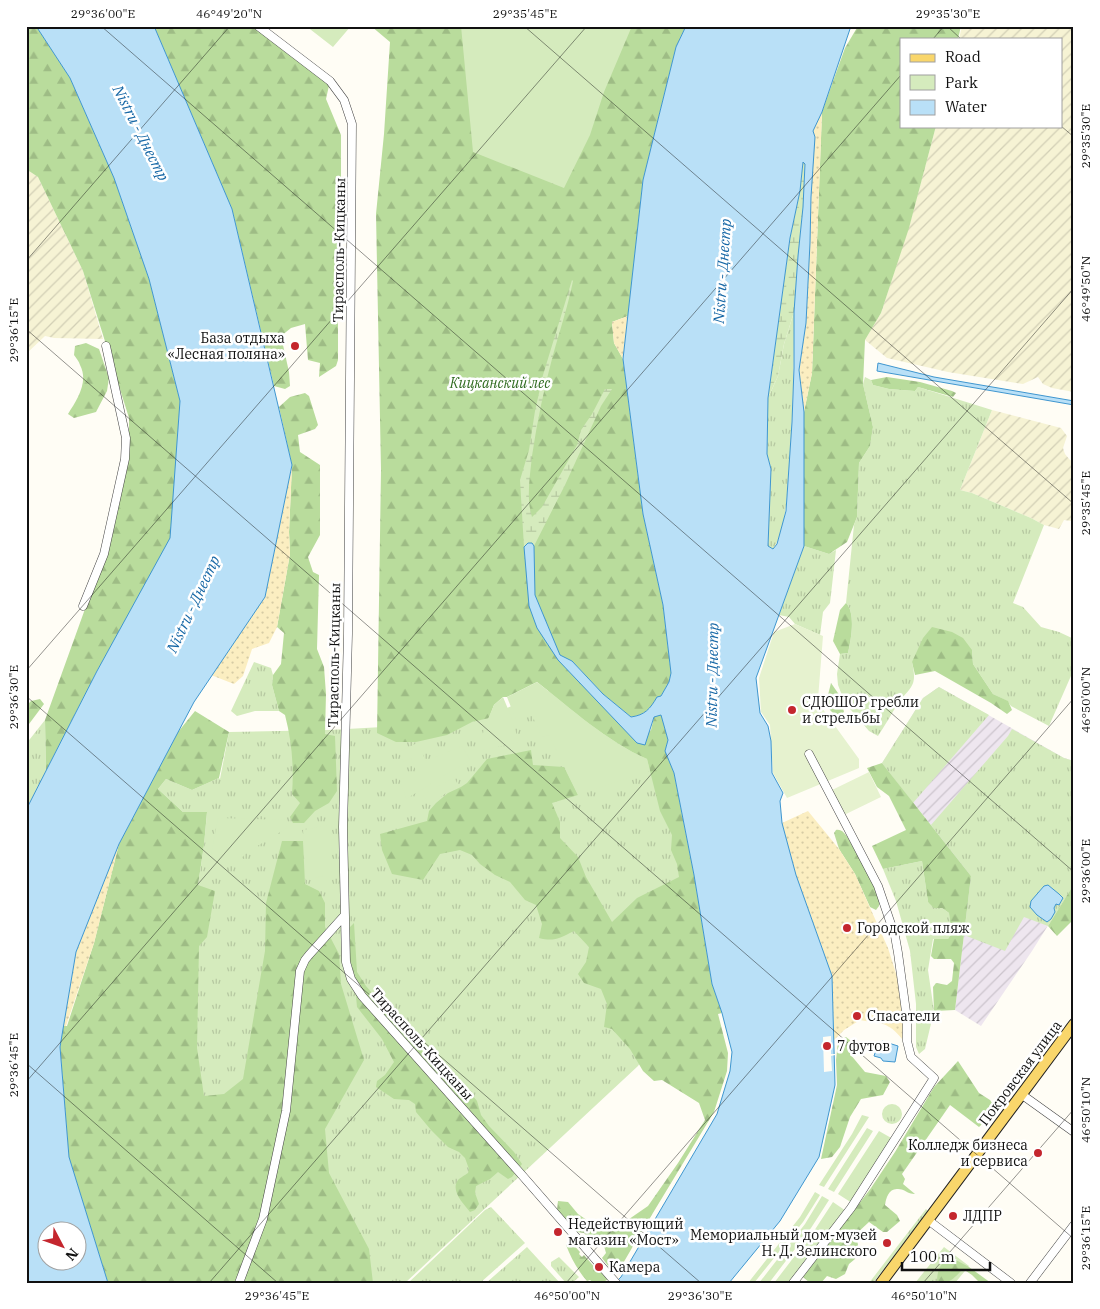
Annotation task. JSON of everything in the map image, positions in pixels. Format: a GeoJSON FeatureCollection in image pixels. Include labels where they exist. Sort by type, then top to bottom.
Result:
{"type":"FeatureCollection","features":[{"type":"Feature","properties":{"kind":"main road","name":"Покровская улица"},"geometry":{"type":"LineString","coordinates":[[881,1283],[1074,1024]]}},
{"type":"Feature","properties":{"kind":"street","name":"Тирасполь-Кицканы"},"geometry":{"type":"LineString","coordinates":[[264,28],[330,82],[344,100],[352,124],[348,634],[343,827],[344,916],[347,969],[358,990],[616,1283]]}},
{"type":"Feature","properties":{"kind":"street"},"geometry":{"type":"LineString","coordinates":[[82,606],[104,554],[124,459],[126,438],[106,346]]}},
{"type":"Feature","properties":{"kind":"street"},"geometry":{"type":"LineString","coordinates":[[793,1283],[852,1208],[934,1078],[911,1057],[895,936],[878,886],[809,754]]}},
{"type":"Feature","properties":{"kind":"street"},"geometry":{"type":"LineString","coordinates":[[238,1283],[263,1219],[286,1112],[300,970],[309,954],[344,916]]}},
{"type":"Feature","properties":{"kind":"street"},"geometry":{"type":"LineString","coordinates":[[1021,1094],[1074,1132]]}},
{"type":"Feature","properties":{"kind":"street"},"geometry":{"type":"LineString","coordinates":[[928,1220],[1011,1283]]}},
{"type":"Feature","properties":{"kind":"street"},"geometry":{"type":"LineString","coordinates":[[1030,1283],[1074,1226]]}},
{"type":"Feature","properties":{"kind":"shaded area"},"geometry":{"type":"Polygon","coordinates":[[[962,26],[1074,26],[1074,392],[1052,388],[1043,384],[1038,377],[1023,384],[948,372],[887,358],[865,340],[881,313],[910,223],[935,128],[1062,128],[1062,38],[959,38],[962,26]]]}},
{"type":"Feature","properties":{"kind":"shaded area"},"geometry":{"type":"Polygon","coordinates":[[[26,169],[38,177],[83,271],[103,339],[54,338],[45,336],[26,354],[26,333],[28,333],[26,332],[26,169]]]}},
{"type":"Feature","properties":{"kind":"shaded area"},"geometry":{"type":"Polygon","coordinates":[[[992,410],[1061,428],[1067,436],[1063,448],[1070,460],[1074,461],[1074,515],[1071,521],[1064,520],[1059,529],[1044,525],[972,493],[960,490],[992,410]]]}},
{"type":"Feature","properties":{"kind":"shaded area"},"geometry":{"type":"Polygon","coordinates":[[[939,687],[1064,758],[1074,761],[1074,884],[1032,951],[981,1026],[955,1010],[971,876],[882,763],[923,698],[939,687]]]}},
{"type":"Feature","properties":{"kind":"green space"},"geometry":{"type":"Polygon","coordinates":[[[26,26],[36,26],[70,78],[114,178],[149,279],[180,401],[171,538],[97,671],[46,771],[45,720],[103,559],[129,450],[129,418],[83,271],[38,177],[26,169],[26,26]]]}},
{"type":"Feature","properties":{"kind":"green space"},"geometry":{"type":"Polygon","coordinates":[[[154,26],[258,26],[330,81],[326,99],[341,135],[341,252],[337,288],[338,360],[336,366],[319,377],[320,363],[308,360],[305,324],[291,328],[281,336],[290,386],[285,389],[274,386],[232,209],[154,26]]]}},
{"type":"Feature","properties":{"kind":"green space"},"geometry":{"type":"Polygon","coordinates":[[[306,26],[351,26],[333,47],[306,26]]]}},
{"type":"Feature","properties":{"kind":"green space","name":"Кицканский лес"},"geometry":{"type":"Polygon","coordinates":[[[371,26],[686,26],[676,47],[643,180],[628,316],[612,322],[614,343],[623,359],[643,514],[663,605],[671,673],[669,682],[661,696],[657,698],[647,711],[631,717],[603,694],[572,661],[560,656],[637,743],[651,730],[654,717],[661,714],[668,740],[665,751],[674,773],[694,875],[712,984],[722,1013],[718,1014],[728,1053],[727,1071],[714,1112],[618,1272],[612,1271],[602,1258],[606,1253],[604,1246],[593,1242],[584,1233],[577,1232],[557,1210],[558,1201],[568,1202],[578,1214],[594,1225],[619,1226],[648,1206],[705,1120],[699,1103],[662,1080],[654,1081],[643,1071],[630,1049],[612,1029],[604,1027],[607,1004],[601,989],[584,983],[578,974],[586,962],[589,947],[574,931],[557,939],[539,938],[542,924],[536,905],[525,900],[510,882],[495,875],[480,864],[472,855],[460,850],[440,854],[423,880],[392,874],[382,850],[380,834],[427,821],[429,811],[436,803],[448,793],[467,783],[487,759],[531,750],[533,765],[564,767],[578,795],[552,803],[560,822],[560,838],[578,857],[586,877],[612,922],[637,898],[679,877],[677,864],[671,850],[672,835],[660,811],[647,759],[604,734],[537,682],[507,697],[503,697],[494,705],[489,718],[472,722],[447,735],[416,742],[396,742],[377,733],[381,470],[376,214],[390,42],[371,26]]]}},
{"type":"Feature","properties":{"kind":"green space"},"geometry":{"type":"Polygon","coordinates":[[[461,26],[632,26],[604,92],[590,135],[564,188],[473,152],[461,26]]]}},
{"type":"Feature","properties":{"kind":"green space"},"geometry":{"type":"Polygon","coordinates":[[[858,26],[961,26],[958,38],[900,38],[900,128],[935,128],[909,228],[881,313],[865,340],[863,384],[873,427],[870,446],[859,463],[857,517],[847,542],[829,554],[804,546],[804,412],[812,373],[822,112],[845,48],[858,26]]]}},
{"type":"Feature","properties":{"kind":"green space"},"geometry":{"type":"Polygon","coordinates":[[[803,161],[805,164],[803,207],[794,312],[784,344],[778,376],[768,398],[790,238],[800,191],[803,161]]]}},
{"type":"Feature","properties":{"kind":"green space"},"geometry":{"type":"Polygon","coordinates":[[[572,280],[569,300],[541,405],[534,443],[529,487],[532,517],[542,507],[577,445],[581,430],[605,389],[612,389],[601,406],[565,485],[534,546],[532,543],[528,543],[524,547],[520,480],[529,450],[543,375],[572,280]]]}},
{"type":"Feature","properties":{"kind":"green space"},"geometry":{"type":"Polygon","coordinates":[[[794,312],[792,409],[787,498],[781,531],[773,549],[768,546],[771,469],[767,454],[768,398],[778,376],[784,344],[794,312]]]}},
{"type":"Feature","properties":{"kind":"green space"},"geometry":{"type":"Polygon","coordinates":[[[86,343],[99,349],[109,378],[107,391],[96,412],[74,418],[68,414],[83,384],[80,364],[74,355],[75,346],[86,343]]]}},
{"type":"Feature","properties":{"kind":"green space"},"geometry":{"type":"Polygon","coordinates":[[[865,377],[871,380],[873,385],[889,389],[915,391],[918,387],[992,410],[960,490],[972,493],[1044,525],[1013,603],[1023,607],[1041,627],[1074,639],[1071,665],[1074,669],[1049,726],[993,694],[973,664],[972,650],[912,662],[914,677],[912,686],[897,705],[878,736],[869,731],[845,703],[838,685],[837,674],[840,654],[848,653],[851,634],[851,613],[846,603],[854,525],[857,517],[859,463],[870,446],[873,427],[863,384],[865,377]]]}},
{"type":"Feature","properties":{"kind":"green space"},"geometry":{"type":"Polygon","coordinates":[[[887,377],[920,382],[956,393],[953,397],[918,387],[915,391],[889,389],[873,385],[871,380],[887,377]]]}},
{"type":"Feature","properties":{"kind":"green space"},"geometry":{"type":"Polygon","coordinates":[[[305,393],[309,396],[318,425],[315,429],[298,435],[300,452],[320,465],[320,535],[308,557],[313,572],[319,575],[317,649],[324,667],[326,694],[325,734],[335,736],[337,791],[329,803],[315,811],[304,823],[293,823],[290,817],[300,803],[292,794],[292,754],[285,715],[279,711],[272,685],[273,675],[281,664],[284,633],[277,627],[290,554],[292,465],[279,407],[290,397],[305,393]]]}},
{"type":"Feature","properties":{"kind":"green space"},"geometry":{"type":"Polygon","coordinates":[[[804,546],[829,554],[836,550],[830,603],[823,612],[820,635],[795,624],[789,617],[779,615],[804,546]]]}},
{"type":"Feature","properties":{"kind":"green space"},"geometry":{"type":"Polygon","coordinates":[[[846,603],[851,613],[851,634],[848,653],[840,654],[833,641],[840,610],[846,603]]]}},
{"type":"Feature","properties":{"kind":"green space","name":"СДЮШОР гребли и стрельбы"},"geometry":{"type":"Polygon","coordinates":[[[795,624],[823,636],[818,699],[822,708],[859,759],[859,768],[787,798],[773,773],[770,725],[761,712],[759,678],[774,632],[795,624]]]}},
{"type":"Feature","properties":{"kind":"green space"},"geometry":{"type":"Polygon","coordinates":[[[932,627],[952,632],[963,638],[972,650],[973,664],[993,694],[1008,701],[1012,710],[1007,714],[935,671],[915,675],[912,662],[923,638],[932,627]]]}},
{"type":"Feature","properties":{"kind":"green space"},"geometry":{"type":"Polygon","coordinates":[[[558,660],[645,744],[694,875],[650,1048],[638,1066],[405,1283],[240,1283],[176,1278],[198,885],[207,813],[183,812],[158,789],[166,779],[192,790],[220,779],[229,732],[329,730],[472,722],[549,691],[558,660]]]}},
{"type":"Feature","properties":{"kind":"green space"},"geometry":{"type":"Polygon","coordinates":[[[254,662],[271,668],[273,675],[272,685],[279,711],[255,711],[237,716],[231,711],[254,662]]]}},
{"type":"Feature","properties":{"kind":"green space"},"geometry":{"type":"Polygon","coordinates":[[[537,682],[604,734],[647,759],[650,771],[578,795],[549,735],[542,737],[532,715],[516,720],[507,697],[537,682]]]}},
{"type":"Feature","properties":{"kind":"green space"},"geometry":{"type":"Polygon","coordinates":[[[831,683],[840,696],[844,712],[837,717],[826,703],[831,683]]]}},
{"type":"Feature","properties":{"kind":"green space"},"geometry":{"type":"Polygon","coordinates":[[[939,687],[989,715],[913,803],[882,763],[923,698],[939,687]]]}},
{"type":"Feature","properties":{"kind":"green space"},"geometry":{"type":"Polygon","coordinates":[[[503,697],[519,742],[484,750],[482,739],[484,728],[494,705],[503,697]]]}},
{"type":"Feature","properties":{"kind":"green space"},"geometry":{"type":"Polygon","coordinates":[[[40,699],[44,704],[26,728],[26,706],[31,701],[40,699]]]}},
{"type":"Feature","properties":{"kind":"green space"},"geometry":{"type":"Polygon","coordinates":[[[195,711],[229,732],[219,778],[192,790],[166,779],[158,789],[183,812],[207,812],[198,885],[215,891],[207,937],[199,946],[197,1048],[204,1096],[224,1094],[243,1079],[265,951],[266,903],[282,841],[303,841],[305,884],[319,891],[325,903],[325,927],[339,954],[341,984],[364,1060],[325,1129],[329,1173],[369,1249],[373,1283],[108,1283],[69,1158],[60,1047],[63,1026],[67,1026],[94,943],[119,844],[178,732],[195,711]]]}},
{"type":"Feature","properties":{"kind":"green space"},"geometry":{"type":"Polygon","coordinates":[[[45,720],[46,771],[26,810],[26,744],[45,720]]]}},
{"type":"Feature","properties":{"kind":"green space"},"geometry":{"type":"Polygon","coordinates":[[[1012,729],[1064,758],[1074,761],[1074,884],[1048,926],[1024,917],[1005,951],[964,935],[971,876],[931,825],[1012,729]]]}},
{"type":"Feature","properties":{"kind":"green space"},"geometry":{"type":"Polygon","coordinates":[[[417,743],[426,761],[462,746],[470,760],[406,799],[400,780],[416,771],[411,758],[403,762],[399,752],[417,743]]]}},
{"type":"Feature","properties":{"kind":"green space"},"geometry":{"type":"Polygon","coordinates":[[[882,763],[971,876],[955,1010],[934,1011],[933,987],[936,983],[947,985],[952,981],[954,963],[951,959],[934,959],[931,956],[934,939],[948,939],[951,934],[949,913],[942,908],[934,908],[928,902],[922,861],[883,869],[872,846],[906,830],[889,796],[877,787],[867,768],[882,763]]]}},
{"type":"Feature","properties":{"kind":"green space"},"geometry":{"type":"Polygon","coordinates":[[[869,772],[881,797],[844,815],[832,790],[869,772]]]}},
{"type":"Feature","properties":{"kind":"green space"},"geometry":{"type":"Polygon","coordinates":[[[454,777],[458,785],[430,804],[423,795],[454,777]]]}},
{"type":"Feature","properties":{"kind":"green space"},"geometry":{"type":"Polygon","coordinates":[[[218,818],[286,820],[287,828],[246,853],[236,864],[210,861],[218,818]]]}},
{"type":"Feature","properties":{"kind":"green space"},"geometry":{"type":"Polygon","coordinates":[[[332,824],[331,874],[306,880],[303,830],[332,824]]]}},
{"type":"Feature","properties":{"kind":"green space"},"geometry":{"type":"Polygon","coordinates":[[[836,830],[842,831],[848,838],[879,895],[879,906],[876,910],[870,907],[855,874],[839,849],[834,833],[836,830]]]}},
{"type":"Feature","properties":{"kind":"green space"},"geometry":{"type":"Polygon","coordinates":[[[922,861],[928,902],[949,913],[951,934],[948,939],[933,939],[928,970],[934,1011],[925,1049],[919,1054],[916,1047],[916,1004],[910,951],[896,901],[883,869],[922,861]]]}},
{"type":"Feature","properties":{"kind":"green space"},"geometry":{"type":"Polygon","coordinates":[[[1074,884],[1074,919],[1057,936],[1048,926],[1074,884]]]}},
{"type":"Feature","properties":{"kind":"green space"},"geometry":{"type":"Polygon","coordinates":[[[354,923],[357,972],[366,986],[421,1050],[440,1066],[456,1075],[477,1101],[481,1115],[489,1126],[514,1152],[522,1164],[512,1177],[508,1179],[498,1172],[490,1179],[476,1186],[475,1193],[479,1204],[475,1210],[470,1212],[459,1197],[456,1189],[458,1180],[468,1173],[469,1169],[465,1158],[459,1152],[448,1147],[431,1130],[416,1112],[415,1104],[409,1100],[394,1099],[376,1087],[377,1081],[385,1075],[394,1062],[382,1039],[357,1007],[354,975],[348,952],[348,929],[354,923]]]}},
{"type":"Feature","properties":{"kind":"green space"},"geometry":{"type":"Polygon","coordinates":[[[846,1037],[851,1041],[850,1054],[865,1072],[886,1076],[890,1082],[883,1095],[861,1099],[850,1117],[840,1147],[832,1157],[821,1159],[837,1085],[836,1060],[838,1041],[846,1037]]]}},
{"type":"Feature","properties":{"kind":"green space"},"geometry":{"type":"Polygon","coordinates":[[[958,1061],[979,1093],[990,1100],[997,1110],[979,1127],[950,1105],[902,1174],[905,1179],[903,1184],[915,1194],[895,1189],[887,1197],[885,1205],[897,1215],[900,1221],[887,1232],[883,1232],[869,1222],[856,1234],[858,1245],[855,1259],[849,1264],[845,1274],[836,1279],[827,1276],[821,1283],[810,1283],[803,1277],[871,1188],[934,1087],[958,1061]]]}},
{"type":"Feature","properties":{"kind":"green space"},"geometry":{"type":"Polygon","coordinates":[[[892,1104],[899,1107],[902,1114],[899,1121],[892,1124],[885,1121],[882,1114],[885,1107],[892,1104]]]}},
{"type":"Feature","properties":{"kind":"green space"},"geometry":{"type":"Polygon","coordinates":[[[862,1115],[869,1117],[824,1187],[819,1185],[852,1134],[862,1115]]]}},
{"type":"Feature","properties":{"kind":"green space"},"geometry":{"type":"Polygon","coordinates":[[[867,1128],[873,1131],[834,1192],[828,1189],[867,1128]]]}},
{"type":"Feature","properties":{"kind":"green space"},"geometry":{"type":"Polygon","coordinates":[[[879,1131],[893,1139],[852,1203],[838,1194],[879,1131]]]}},
{"type":"Feature","properties":{"kind":"green space"},"geometry":{"type":"Polygon","coordinates":[[[815,1192],[820,1195],[803,1222],[754,1283],[748,1283],[800,1217],[815,1192]]]}},
{"type":"Feature","properties":{"kind":"green space"},"geometry":{"type":"Polygon","coordinates":[[[822,1196],[829,1200],[811,1228],[769,1283],[759,1283],[805,1224],[822,1196]]]}},
{"type":"Feature","properties":{"kind":"green space"},"geometry":{"type":"Polygon","coordinates":[[[833,1202],[846,1211],[790,1283],[774,1283],[814,1231],[833,1202]]]}},
{"type":"Feature","properties":{"kind":"green space"},"geometry":{"type":"Polygon","coordinates":[[[491,1207],[525,1243],[480,1283],[408,1283],[485,1210],[491,1207]]]}},
{"type":"Feature","properties":{"kind":"green space"},"geometry":{"type":"Polygon","coordinates":[[[926,1209],[928,1211],[873,1283],[869,1283],[926,1209]]]}},
{"type":"Feature","properties":{"kind":"green space"},"geometry":{"type":"Polygon","coordinates":[[[570,1241],[582,1257],[584,1255],[597,1270],[599,1268],[609,1279],[601,1283],[587,1281],[568,1250],[566,1245],[570,1241]]]}},
{"type":"Feature","properties":{"kind":"green space"},"geometry":{"type":"Polygon","coordinates":[[[527,1247],[560,1283],[486,1283],[527,1247]]]}},
{"type":"Feature","properties":{"kind":"green space"},"geometry":{"type":"Polygon","coordinates":[[[944,1247],[969,1266],[955,1283],[915,1283],[944,1247]]]}},
{"type":"Feature","properties":{"kind":"green space"},"geometry":{"type":"Polygon","coordinates":[[[559,1257],[579,1277],[572,1283],[566,1283],[551,1266],[551,1262],[559,1257]]]}},
{"type":"Feature","properties":{"kind":"green space"},"geometry":{"type":"Polygon","coordinates":[[[952,1258],[969,1267],[991,1283],[980,1283],[963,1269],[952,1280],[937,1283],[940,1267],[952,1258]]]}},
{"type":"Feature","properties":{"kind":"sand"},"geometry":{"type":"Polygon","coordinates":[[[822,112],[812,373],[804,412],[799,370],[806,323],[813,131],[822,112]]]}},
{"type":"Feature","properties":{"kind":"sand"},"geometry":{"type":"Polygon","coordinates":[[[628,316],[623,359],[614,343],[612,322],[628,316]]]}},
{"type":"Feature","properties":{"kind":"sand"},"geometry":{"type":"Polygon","coordinates":[[[292,465],[290,554],[277,627],[269,643],[252,649],[243,676],[234,684],[211,675],[265,597],[292,465]]]}},
{"type":"Feature","properties":{"kind":"sand","name":"Городской пляж"},"geometry":{"type":"Polygon","coordinates":[[[808,811],[839,849],[855,874],[888,948],[899,983],[903,1018],[902,1039],[888,1026],[860,1020],[844,1030],[834,1040],[832,976],[796,875],[782,823],[808,811]]]}},
{"type":"Feature","properties":{"kind":"sand"},"geometry":{"type":"Polygon","coordinates":[[[119,844],[94,943],[66,1026],[63,1026],[76,952],[119,844]]]}},
{"type":"Feature","properties":{"kind":"water","name":"Nistru - Днестр"},"geometry":{"type":"Polygon","coordinates":[[[36,26],[154,26],[232,209],[292,465],[265,597],[194,702],[119,844],[76,952],[60,1047],[69,1157],[108,1283],[26,1283],[26,810],[97,671],[170,538],[180,401],[149,279],[114,178],[70,78],[36,26]]]}},
{"type":"Feature","properties":{"kind":"water","name":"Nistru - Днестр"},"geometry":{"type":"Polygon","coordinates":[[[686,26],[851,26],[822,112],[813,131],[815,137],[806,323],[799,370],[804,412],[804,546],[756,678],[760,713],[768,726],[771,741],[772,773],[783,793],[780,801],[782,823],[796,875],[832,976],[835,1085],[819,1157],[780,1221],[729,1283],[615,1283],[621,1277],[717,1114],[730,1071],[732,1052],[712,984],[694,875],[674,773],[665,751],[668,740],[661,715],[654,717],[645,745],[637,743],[558,660],[537,628],[529,606],[524,547],[528,543],[532,543],[534,546],[535,595],[560,655],[572,661],[603,694],[631,717],[647,711],[657,697],[661,696],[669,682],[671,673],[663,605],[643,514],[623,359],[643,180],[676,47],[686,26]],[[803,162],[800,191],[790,238],[768,398],[767,454],[771,469],[768,546],[773,549],[777,544],[786,511],[792,422],[794,312],[805,164],[803,162]]]}},
{"type":"Feature","properties":{"kind":"water"},"geometry":{"type":"Polygon","coordinates":[[[878,363],[934,377],[1074,401],[1074,405],[877,371],[878,363]]]}},
{"type":"Feature","properties":{"kind":"water"},"geometry":{"type":"Polygon","coordinates":[[[1048,885],[1063,898],[1059,905],[1056,904],[1055,912],[1047,922],[1030,907],[1031,901],[1044,886],[1048,885]]]}},
{"type":"Feature","properties":{"kind":"water"},"geometry":{"type":"Polygon","coordinates":[[[882,1041],[898,1046],[895,1062],[883,1061],[881,1058],[874,1056],[877,1047],[881,1046],[882,1041]]]}},
{"type":"Feature","properties":{"kind":"pier"},"geometry":{"type":"Polygon","coordinates":[[[831,1036],[831,1054],[835,1054],[831,1056],[832,1071],[824,1072],[823,1037],[831,1036]]]}},
{"type":"Feature","properties":{"kind":"place","name":"База отдыха «Лесная поляна»"},"geometry":{"type":"Point","coordinates":[295,346]}},
{"type":"Feature","properties":{"kind":"place","name":"СДЮШОР гребли и стрельбы"},"geometry":{"type":"Point","coordinates":[792,710]}},
{"type":"Feature","properties":{"kind":"place","name":"Городской пляж"},"geometry":{"type":"Point","coordinates":[847,928]}},
{"type":"Feature","properties":{"kind":"place","name":"Спасатели"},"geometry":{"type":"Point","coordinates":[857,1016]}},
{"type":"Feature","properties":{"kind":"place","name":"7 футов"},"geometry":{"type":"Point","coordinates":[827,1046]}},
{"type":"Feature","properties":{"kind":"place","name":"Колледж бизнеса и сервиса"},"geometry":{"type":"Point","coordinates":[1038,1153]}},
{"type":"Feature","properties":{"kind":"place","name":"ЛДПР"},"geometry":{"type":"Point","coordinates":[953,1216]}},
{"type":"Feature","properties":{"kind":"place","name":"Недействующий магазин «Мост»"},"geometry":{"type":"Point","coordinates":[558,1232]}},
{"type":"Feature","properties":{"kind":"place","name":"Мемориальный дом-музей Н. Д. Зелинского"},"geometry":{"type":"Point","coordinates":[887,1243]}},
{"type":"Feature","properties":{"kind":"place","name":"Камера"},"geometry":{"type":"Point","coordinates":[599,1267]}}]}
